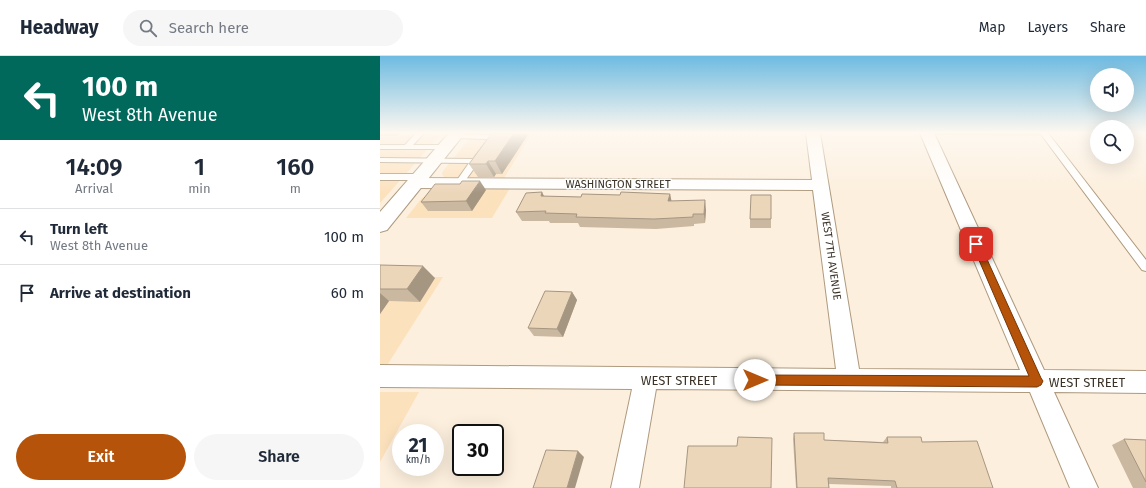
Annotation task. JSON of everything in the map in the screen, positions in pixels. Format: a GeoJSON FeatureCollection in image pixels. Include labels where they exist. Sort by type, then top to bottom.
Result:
{"type":"FeatureCollection","features":[{"type":"Feature","properties":{"kind":"main road"},"geometry":{"type":"LineString","coordinates":[[383,218],[440,153]]}},
{"type":"Feature","properties":{"kind":"street","name":"WEST 7TH AVENUE"},"geometry":{"type":"LineString","coordinates":[[816,153],[849,380]]}},
{"type":"Feature","properties":{"kind":"street"},"geometry":{"type":"LineString","coordinates":[[936,153],[1084,488]]}},
{"type":"Feature","properties":{"kind":"street","name":"WASHINGTON STREET"},"geometry":{"type":"LineString","coordinates":[[417,180],[459,183],[820,186]]}},
{"type":"Feature","properties":{"kind":"street","name":"WEST STREET"},"geometry":{"type":"LineString","coordinates":[[380,376],[646,380],[1146,382]]}},
{"type":"Feature","properties":{"kind":"street"},"geometry":{"type":"LineString","coordinates":[[625,488],[646,380]]}},
{"type":"Feature","properties":{"kind":"lane"},"geometry":{"type":"LineString","coordinates":[[380,160],[414,153]]}},
{"type":"Feature","properties":{"kind":"lane"},"geometry":{"type":"LineString","coordinates":[[458,153],[475,161]]}},
{"type":"Feature","properties":{"kind":"lane"},"geometry":{"type":"LineString","coordinates":[[459,183],[481,153]]}},
{"type":"Feature","properties":{"kind":"lane"},"geometry":{"type":"LineString","coordinates":[[1059,153],[1146,267]]}},
{"type":"Feature","properties":{"kind":"lane"},"geometry":{"type":"LineString","coordinates":[[380,177],[417,180]]}},
{"type":"Feature","properties":{"kind":"lane"},"geometry":{"type":"LineString","coordinates":[[380,183],[417,180]]}},
{"type":"Feature","properties":{"kind":"shaded area"},"geometry":{"type":"Polygon","coordinates":[[[380,153],[424,153],[380,203],[380,153]]]}},
{"type":"Feature","properties":{"kind":"shaded area"},"geometry":{"type":"Polygon","coordinates":[[[458,153],[519,153],[504,178],[444,177],[442,174],[458,153]]]}},
{"type":"Feature","properties":{"kind":"shaded area"},"geometry":{"type":"Polygon","coordinates":[[[510,188],[492,218],[406,218],[422,198],[435,190],[510,188]]]}},
{"type":"Feature","properties":{"kind":"shaded area"},"geometry":{"type":"Polygon","coordinates":[[[380,277],[443,277],[386,367],[380,367],[380,277]]]}},
{"type":"Feature","properties":{"kind":"shaded area"},"geometry":{"type":"Polygon","coordinates":[[[380,392],[419,392],[401,424],[392,424],[392,440],[380,462],[380,392]]]}},
{"type":"Feature","properties":{"kind":"building"},"geometry":{"type":"Polygon","coordinates":[[[477,153],[500,153],[495,161],[488,161],[486,164],[469,164],[477,153]]]}},
{"type":"Feature","properties":{"kind":"building"},"geometry":{"type":"Polygon","coordinates":[[[462,181],[480,181],[466,201],[421,202],[435,184],[460,184],[462,181]]]}},
{"type":"Feature","properties":{"kind":"building"},"geometry":{"type":"Polygon","coordinates":[[[542,192],[541,196],[581,197],[582,194],[620,195],[621,192],[670,194],[668,201],[705,200],[704,214],[693,214],[693,217],[654,219],[576,217],[577,214],[545,213],[546,211],[516,212],[526,193],[542,192]]]}},
{"type":"Feature","properties":{"kind":"building"},"geometry":{"type":"Polygon","coordinates":[[[751,195],[771,195],[771,219],[750,219],[751,195]]]}},
{"type":"Feature","properties":{"kind":"building"},"geometry":{"type":"Polygon","coordinates":[[[380,265],[423,266],[407,289],[380,289],[380,265]]]}},
{"type":"Feature","properties":{"kind":"building"},"geometry":{"type":"Polygon","coordinates":[[[545,291],[572,292],[557,329],[528,328],[545,291]]]}},
{"type":"Feature","properties":{"kind":"building"},"geometry":{"type":"Polygon","coordinates":[[[794,433],[824,433],[824,440],[888,443],[887,437],[921,437],[922,442],[977,441],[993,488],[897,488],[895,481],[828,478],[829,488],[797,488],[794,433]]]}},
{"type":"Feature","properties":{"kind":"building"},"geometry":{"type":"Polygon","coordinates":[[[738,437],[772,438],[771,488],[684,488],[688,446],[737,446],[738,437]]]}},
{"type":"Feature","properties":{"kind":"building"},"geometry":{"type":"Polygon","coordinates":[[[1124,439],[1146,440],[1146,482],[1124,439]]]}},
{"type":"Feature","properties":{"kind":"building"},"geometry":{"type":"Polygon","coordinates":[[[546,450],[578,451],[567,488],[533,488],[546,450]]]}},
{"type":"Feature","properties":{"kind":"route"},"geometry":{"type":"LineString","coordinates":[[755,380],[1037,381],[976,244]]}}]}
